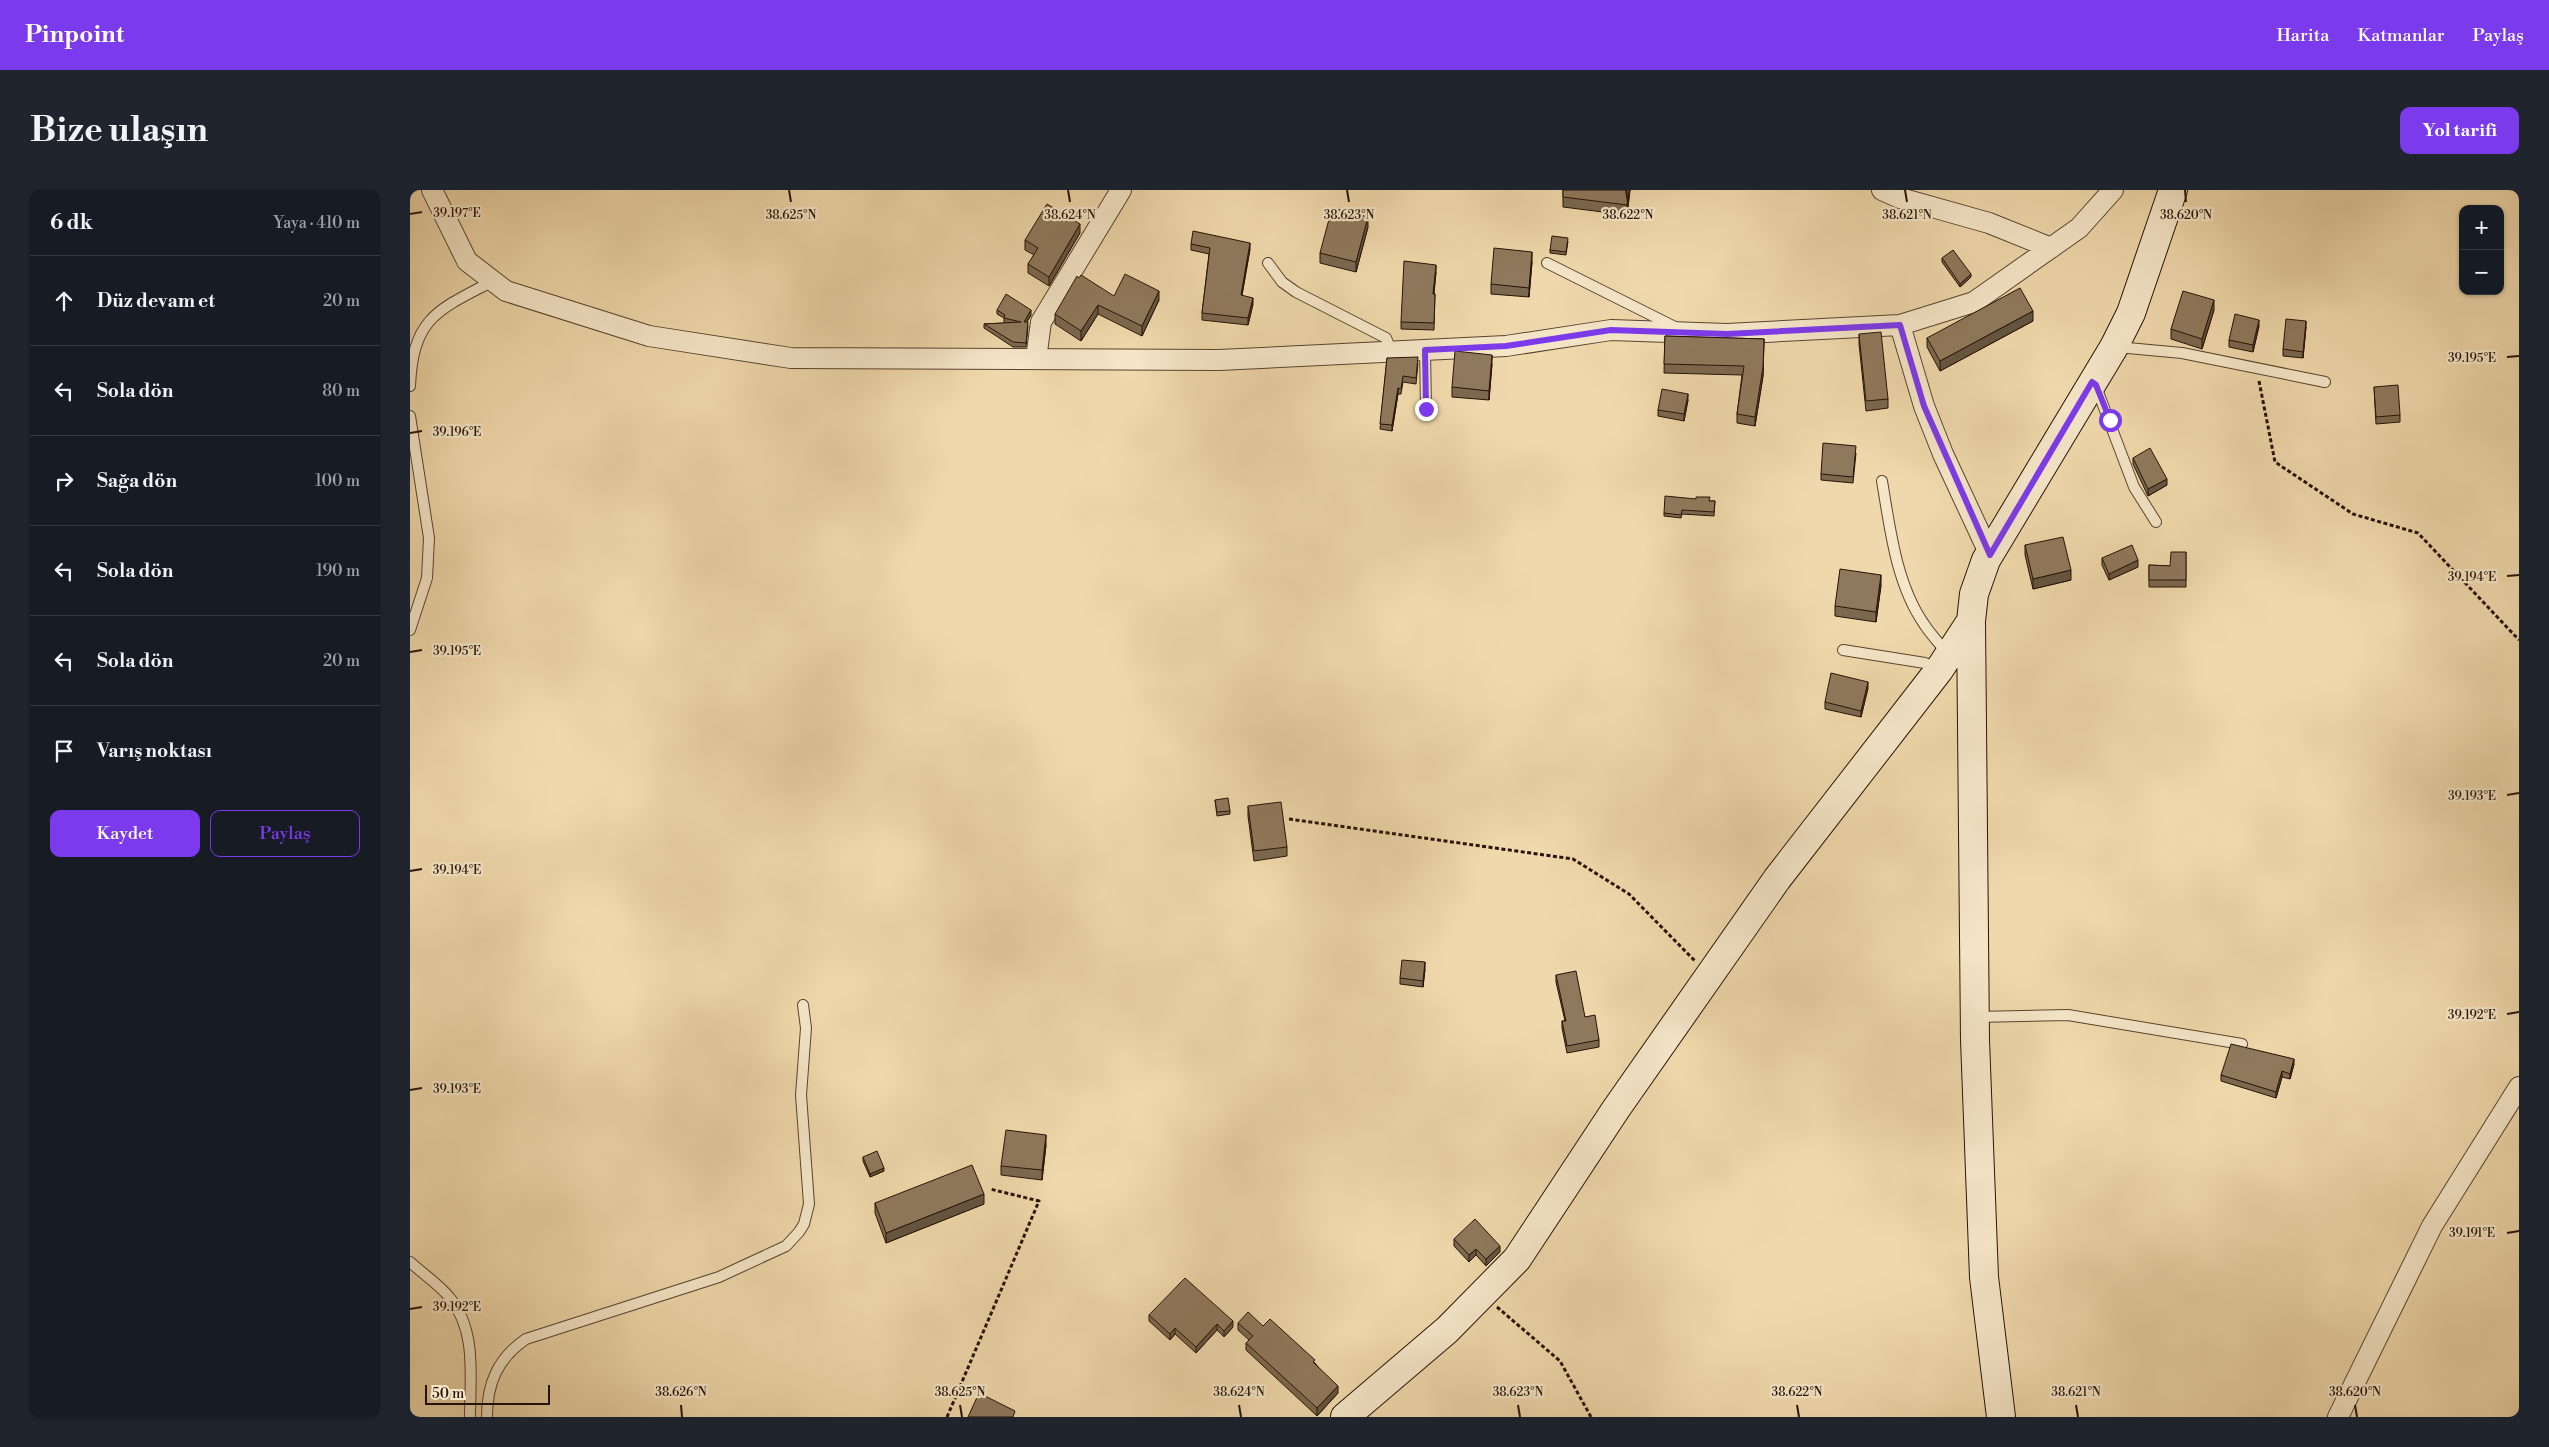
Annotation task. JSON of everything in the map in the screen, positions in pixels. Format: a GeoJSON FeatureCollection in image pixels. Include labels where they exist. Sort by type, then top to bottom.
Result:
{"type":"FeatureCollection","features":[{"type":"Feature","properties":{"kind":"street"},"geometry":{"type":"LineString","coordinates":[[432,190],[467,261],[506,291],[649,336],[791,358],[1219,360],[1506,346],[1611,330],[1727,334],[1900,325],[1974,302],[2080,228],[2113,190]]}},
{"type":"Feature","properties":{"kind":"street"},"geometry":{"type":"LineString","coordinates":[[1036,359],[1042,322],[1122,190]]}},
{"type":"Feature","properties":{"kind":"street"},"geometry":{"type":"LineString","coordinates":[[1882,190],[1900,198],[1989,223],[2051,248]]}},
{"type":"Feature","properties":{"kind":"street"},"geometry":{"type":"LineString","coordinates":[[2000,1417],[1984,1277],[1975,1017],[1971,621],[1974,594],[1990,555],[2114,346],[2131,313],[2173,190]]}},
{"type":"Feature","properties":{"kind":"street"},"geometry":{"type":"LineString","coordinates":[[1900,325],[1924,406],[1990,555]]}},
{"type":"Feature","properties":{"kind":"street"},"geometry":{"type":"LineString","coordinates":[[1345,1417],[1447,1330],[1517,1259],[1616,1109],[1777,879],[1944,663],[1971,621]]}},
{"type":"Feature","properties":{"kind":"street"},"geometry":{"type":"LineString","coordinates":[[2338,1417],[2432,1226],[2519,1087]]}},
{"type":"Feature","properties":{"kind":"lane"},"geometry":{"type":"LineString","coordinates":[[1268,263],[1282,282],[1296,292],[1386,338],[1392,352]]}},
{"type":"Feature","properties":{"kind":"lane"},"geometry":{"type":"LineString","coordinates":[[1547,263],[1687,333]]}},
{"type":"Feature","properties":{"kind":"lane"},"geometry":{"type":"LineString","coordinates":[[410,386],[411,371],[420,335],[427,321],[445,306],[493,281]]}},
{"type":"Feature","properties":{"kind":"lane"},"geometry":{"type":"LineString","coordinates":[[2114,346],[2182,353],[2325,382]]}},
{"type":"Feature","properties":{"kind":"lane"},"geometry":{"type":"LineString","coordinates":[[1425,350],[1426,409]]}},
{"type":"Feature","properties":{"kind":"lane"},"geometry":{"type":"LineString","coordinates":[[2092,382],[2096,385],[2134,487],[2156,522]]}},
{"type":"Feature","properties":{"kind":"lane"},"geometry":{"type":"LineString","coordinates":[[410,416],[429,538],[427,578],[410,630]]}},
{"type":"Feature","properties":{"kind":"lane"},"geometry":{"type":"LineString","coordinates":[[1842,650],[1925,663],[1944,663],[1908,592],[1893,546],[1882,480]]}},
{"type":"Feature","properties":{"kind":"lane"},"geometry":{"type":"LineString","coordinates":[[487,1417],[488,1395],[494,1374],[507,1355],[526,1339],[719,1277],[786,1246],[799,1232],[806,1219],[808,1204],[801,1095],[806,1028],[803,1005]]}},
{"type":"Feature","properties":{"kind":"lane"},"geometry":{"type":"LineString","coordinates":[[1975,1017],[2068,1015],[2242,1044]]}},
{"type":"Feature","properties":{"kind":"lane"},"geometry":{"type":"LineString","coordinates":[[410,1262],[450,1298],[467,1330],[470,1353],[470,1417]]}},
{"type":"Feature","properties":{"kind":"path"},"geometry":{"type":"LineString","coordinates":[[2257,368],[2275,462],[2353,514],[2418,533],[2519,640]]}},
{"type":"Feature","properties":{"kind":"path"},"geometry":{"type":"LineString","coordinates":[[1289,819],[1573,858],[1629,894],[1709,976]]}},
{"type":"Feature","properties":{"kind":"path"},"geometry":{"type":"LineString","coordinates":[[947,1417],[1040,1201],[990,1190]]}},
{"type":"Feature","properties":{"kind":"path"},"geometry":{"type":"LineString","coordinates":[[1482,1295],[1560,1361],[1591,1417]]}},
{"type":"Feature","properties":{"kind":"building"},"geometry":{"type":"Polygon","coordinates":[[[1563,190],[1629,190],[1627,205],[1563,197],[1563,190]]]}},
{"type":"Feature","properties":{"kind":"building"},"geometry":{"type":"Polygon","coordinates":[[[1047,204],[1080,224],[1049,277],[1028,264],[1038,248],[1025,240],[1047,204]]]}},
{"type":"Feature","properties":{"kind":"building"},"geometry":{"type":"Polygon","coordinates":[[[1332,208],[1368,217],[1356,262],[1320,253],[1332,208]]]}},
{"type":"Feature","properties":{"kind":"building"},"geometry":{"type":"Polygon","coordinates":[[[1193,231],[1250,243],[1241,295],[1253,298],[1248,318],[1202,313],[1210,248],[1191,244],[1193,231]]]}},
{"type":"Feature","properties":{"kind":"building"},"geometry":{"type":"Polygon","coordinates":[[[1552,236],[1568,238],[1566,252],[1550,250],[1552,236]]]}},
{"type":"Feature","properties":{"kind":"building"},"geometry":{"type":"Polygon","coordinates":[[[1494,248],[1532,252],[1529,288],[1491,284],[1494,248]]]}},
{"type":"Feature","properties":{"kind":"building"},"geometry":{"type":"Polygon","coordinates":[[[1953,250],[1971,274],[1960,284],[1942,258],[1953,250]]]}},
{"type":"Feature","properties":{"kind":"building"},"geometry":{"type":"Polygon","coordinates":[[[1404,261],[1436,265],[1433,294],[1435,294],[1434,323],[1401,322],[1404,261]]]}},
{"type":"Feature","properties":{"kind":"building"},"geometry":{"type":"Polygon","coordinates":[[[1125,274],[1159,291],[1142,326],[1098,305],[1081,331],[1055,314],[1077,276],[1079,278],[1081,275],[1114,296],[1125,274]]]}},
{"type":"Feature","properties":{"kind":"building"},"geometry":{"type":"Polygon","coordinates":[[[2020,288],[2033,311],[1940,361],[1927,338],[2020,288]]]}},
{"type":"Feature","properties":{"kind":"building"},"geometry":{"type":"Polygon","coordinates":[[[2183,291],[2214,300],[2202,339],[2171,329],[2183,291]]]}},
{"type":"Feature","properties":{"kind":"building"},"geometry":{"type":"Polygon","coordinates":[[[1006,294],[1031,310],[1024,322],[1028,322],[1026,343],[1013,342],[984,324],[1021,322],[1004,318],[1005,315],[997,310],[1006,294]]]}},
{"type":"Feature","properties":{"kind":"building"},"geometry":{"type":"Polygon","coordinates":[[[2235,314],[2259,320],[2253,345],[2229,340],[2235,314]]]}},
{"type":"Feature","properties":{"kind":"building"},"geometry":{"type":"Polygon","coordinates":[[[2286,319],[2306,321],[2303,352],[2283,349],[2286,319]]]}},
{"type":"Feature","properties":{"kind":"building"},"geometry":{"type":"Polygon","coordinates":[[[1881,332],[1888,399],[1866,401],[1859,334],[1881,332]]]}},
{"type":"Feature","properties":{"kind":"building"},"geometry":{"type":"Polygon","coordinates":[[[1665,336],[1764,339],[1763,367],[1755,417],[1737,414],[1744,366],[1664,364],[1665,336]]]}},
{"type":"Feature","properties":{"kind":"building"},"geometry":{"type":"Polygon","coordinates":[[[1455,351],[1492,355],[1489,391],[1452,387],[1455,351]]]}},
{"type":"Feature","properties":{"kind":"building"},"geometry":{"type":"Polygon","coordinates":[[[1418,357],[1416,378],[1403,376],[1401,389],[1398,388],[1392,425],[1380,424],[1387,358],[1418,357]]]}},
{"type":"Feature","properties":{"kind":"building"},"geometry":{"type":"Polygon","coordinates":[[[2398,385],[2400,415],[2376,417],[2374,387],[2398,385]]]}},
{"type":"Feature","properties":{"kind":"building"},"geometry":{"type":"Polygon","coordinates":[[[1662,389],[1688,394],[1684,414],[1658,410],[1662,389]]]}},
{"type":"Feature","properties":{"kind":"building"},"geometry":{"type":"Polygon","coordinates":[[[1823,443],[1856,446],[1853,477],[1821,474],[1823,443]]]}},
{"type":"Feature","properties":{"kind":"building"},"geometry":{"type":"Polygon","coordinates":[[[2150,448],[2167,479],[2148,489],[2133,458],[2150,448]]]}},
{"type":"Feature","properties":{"kind":"building"},"geometry":{"type":"Polygon","coordinates":[[[1665,496],[1696,499],[1696,497],[1710,497],[1709,501],[1715,501],[1714,512],[1682,510],[1681,515],[1664,513],[1665,496]]]}},
{"type":"Feature","properties":{"kind":"building"},"geometry":{"type":"Polygon","coordinates":[[[2063,537],[2071,570],[2033,579],[2025,545],[2063,537]]]}},
{"type":"Feature","properties":{"kind":"building"},"geometry":{"type":"Polygon","coordinates":[[[2132,545],[2138,560],[2109,574],[2102,558],[2132,545]]]}},
{"type":"Feature","properties":{"kind":"building"},"geometry":{"type":"Polygon","coordinates":[[[2171,552],[2186,552],[2186,580],[2149,580],[2149,565],[2170,566],[2171,552]]]}},
{"type":"Feature","properties":{"kind":"building"},"geometry":{"type":"Polygon","coordinates":[[[1840,569],[1881,575],[1876,612],[1835,606],[1840,569]]]}},
{"type":"Feature","properties":{"kind":"building"},"geometry":{"type":"Polygon","coordinates":[[[1831,673],[1868,682],[1861,711],[1825,702],[1831,673]]]}},
{"type":"Feature","properties":{"kind":"building"},"geometry":{"type":"Polygon","coordinates":[[[1228,798],[1230,811],[1217,812],[1215,800],[1228,798]]]}},
{"type":"Feature","properties":{"kind":"building"},"geometry":{"type":"Polygon","coordinates":[[[1281,802],[1287,847],[1254,851],[1248,806],[1281,802]]]}},
{"type":"Feature","properties":{"kind":"building"},"geometry":{"type":"Polygon","coordinates":[[[1402,960],[1425,962],[1423,981],[1400,978],[1402,960]]]}},
{"type":"Feature","properties":{"kind":"building"},"geometry":{"type":"Polygon","coordinates":[[[1576,971],[1585,1017],[1595,1015],[1599,1040],[1567,1046],[1562,1021],[1566,1021],[1556,975],[1576,971]]]}},
{"type":"Feature","properties":{"kind":"building"},"geometry":{"type":"Polygon","coordinates":[[[2231,1044],[2294,1059],[2290,1074],[2282,1071],[2276,1092],[2221,1075],[2231,1044]]]}},
{"type":"Feature","properties":{"kind":"building"},"geometry":{"type":"Polygon","coordinates":[[[1006,1130],[1046,1135],[1042,1170],[1001,1166],[1006,1130]]]}},
{"type":"Feature","properties":{"kind":"building"},"geometry":{"type":"Polygon","coordinates":[[[877,1151],[884,1168],[870,1174],[863,1157],[877,1151]]]}},
{"type":"Feature","properties":{"kind":"building"},"geometry":{"type":"Polygon","coordinates":[[[972,1165],[984,1194],[886,1233],[875,1203],[972,1165]]]}},
{"type":"Feature","properties":{"kind":"building"},"geometry":{"type":"Polygon","coordinates":[[[1475,1219],[1500,1246],[1486,1259],[1476,1249],[1469,1255],[1454,1239],[1475,1219]]]}},
{"type":"Feature","properties":{"kind":"building"},"geometry":{"type":"Polygon","coordinates":[[[1185,1278],[1233,1321],[1224,1331],[1217,1324],[1196,1347],[1175,1328],[1170,1334],[1149,1315],[1185,1278]]]}},
{"type":"Feature","properties":{"kind":"building"},"geometry":{"type":"Polygon","coordinates":[[[1248,1312],[1263,1326],[1270,1319],[1315,1360],[1313,1362],[1338,1386],[1317,1408],[1246,1343],[1253,1336],[1238,1323],[1248,1312]]]}},
{"type":"Feature","properties":{"kind":"building"},"geometry":{"type":"Polygon","coordinates":[[[979,1393],[1015,1411],[1013,1417],[968,1417],[979,1393]]]}},
{"type":"Feature","properties":{"kind":"route"},"geometry":{"type":"LineString","coordinates":[[1426,409],[1425,350],[1506,346],[1611,330],[1727,334],[1900,325],[1924,406],[1943,454],[1990,555],[2092,382],[2096,385],[2110,420]]}}]}
